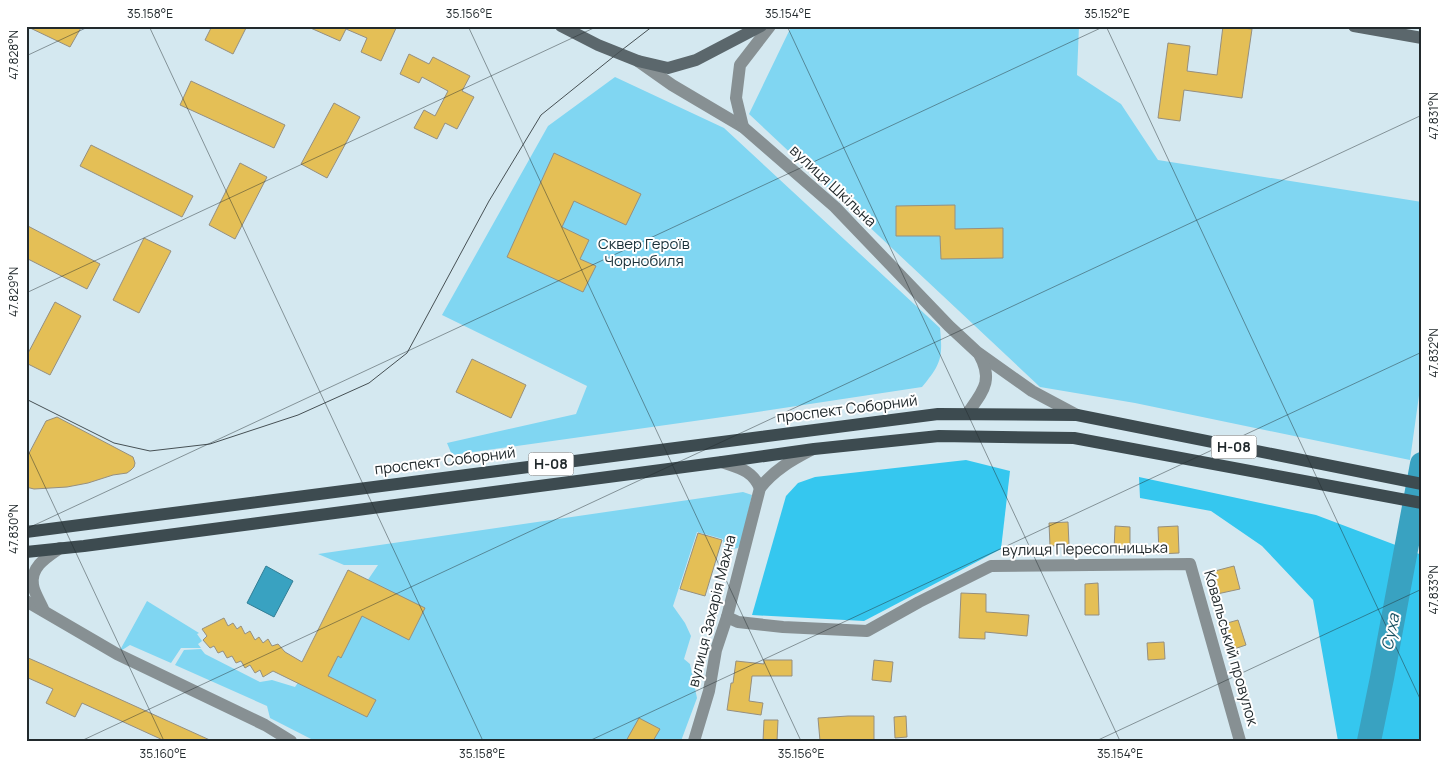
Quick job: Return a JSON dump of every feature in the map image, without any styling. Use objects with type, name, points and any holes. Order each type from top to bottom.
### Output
[{"type":"main road","points":[[562,26],[598,45],[638,61],[668,68],[696,60],[761,26]]},
{"type":"main road","points":[[1354,26],[1422,38]]},
{"type":"main road","name":"проспект Соборний","points":[[26,532],[938,414],[1078,416]]},
{"type":"main road","name":"Н-08","points":[[1078,416],[1422,484]]},
{"type":"main road","name":"Н-08","points":[[26,552],[814,449],[939,436],[1074,438],[1422,503]]},
{"type":"street","points":[[743,127],[736,98],[740,65],[770,26]]},
{"type":"street","name":"вулиця Шкільна","points":[[638,61],[672,85],[743,127],[835,207],[949,326],[978,352],[1032,391],[1078,416]]},
{"type":"street","name":"вулиця Шкільна","points":[[967,414],[980,396],[986,382],[986,367],[978,352]]},
{"type":"street","points":[[722,462],[744,470],[753,476],[760,488],[778,469],[814,449]]},
{"type":"street","name":"вулиця Захарія Махна","points":[[694,741],[709,691],[716,650],[727,617],[760,488]]},
{"type":"street","points":[[44,611],[33,586],[33,574],[43,559],[60,548]]},
{"type":"street","name":"вулиця Пересопницька","points":[[727,617],[738,622],[783,628],[867,631],[919,602],[991,566],[1190,564]]},
{"type":"street","name":"Ковальський провулок","points":[[1190,564],[1240,741]]},
{"type":"street","points":[[26,601],[117,654],[265,725],[292,741]]},
{"type":"green space","points":[[1079,26],[1077,75],[1121,104],[1158,160],[1422,202],[1422,374],[1410,460],[1135,403],[1040,387],[749,114],[791,27]]},
{"type":"green space","name":"Сквер Героїв Чорнобиля","points":[[615,77],[724,128],[940,328],[941,354],[937,366],[922,387],[452,455],[447,443],[576,414],[587,386],[442,315],[548,126]]},
{"type":"green space","points":[[743,492],[752,495],[742,540],[738,548],[724,547],[723,539],[697,532],[673,606],[685,623],[691,636],[684,659],[690,664],[697,698],[681,741],[315,741],[270,718],[267,706],[175,665],[184,650],[201,649],[205,654],[260,682],[272,680],[295,687],[378,565],[344,565],[318,554]]},
{"type":"green space","points":[[147,601],[199,633],[197,634],[202,641],[198,644],[201,648],[181,648],[171,663],[130,645],[119,652]]},
{"type":"shaded area","points":[[966,460],[1010,471],[1001,549],[864,621],[752,615],[786,496],[798,483],[815,477]]},
{"type":"shaded area","points":[[1139,477],[1316,515],[1422,555],[1422,741],[1338,741],[1313,600],[1262,546],[1211,511],[1140,498]]},
{"type":"shaded area","points":[[266,566],[293,581],[274,617],[247,603]]},
{"type":"building","points":[[26,26],[82,26],[70,47]]},
{"type":"building","points":[[212,26],[247,26],[233,54],[205,40]]},
{"type":"building","points":[[306,26],[397,26],[381,61],[361,52],[367,38],[346,29],[340,41]]},
{"type":"building","points":[[1223,26],[1252,29],[1242,98],[1184,90],[1180,121],[1158,118],[1168,43],[1190,46],[1187,71],[1217,75]]},
{"type":"building","points":[[409,54],[429,64],[433,57],[470,76],[462,91],[474,97],[457,129],[445,123],[437,139],[414,128],[424,110],[435,116],[448,91],[422,77],[419,83],[400,74]]},
{"type":"building","points":[[191,81],[285,125],[274,148],[180,105]]},
{"type":"building","points":[[334,103],[360,117],[327,178],[301,164]]},
{"type":"building","points":[[91,145],[193,196],[182,217],[80,166]]},
{"type":"building","points":[[554,153],[641,194],[626,225],[574,201],[562,227],[589,240],[580,259],[596,266],[583,292],[507,257]]},
{"type":"building","points":[[240,163],[267,177],[235,239],[209,225]]},
{"type":"building","points":[[955,205],[955,229],[1003,228],[1003,258],[941,259],[940,236],[896,236],[896,206]]},
{"type":"building","points":[[26,225],[100,264],[87,289],[26,258]]},
{"type":"building","points":[[144,238],[171,251],[139,313],[113,300]]},
{"type":"building","points":[[55,302],[81,316],[50,375],[26,363],[26,357]]},
{"type":"building","points":[[472,359],[526,385],[511,418],[456,392]]},
{"type":"building","points":[[57,417],[133,457],[134,467],[127,473],[67,487],[34,489],[26,487],[26,467],[28,464],[26,459],[46,421]]},
{"type":"building","points":[[1068,522],[1069,545],[1050,546],[1049,523]]},
{"type":"building","points":[[1115,526],[1130,527],[1130,551],[1114,551]]},
{"type":"building","points":[[1178,526],[1179,553],[1159,554],[1158,527]]},
{"type":"building","points":[[698,533],[722,540],[705,596],[680,589]]},
{"type":"building","points":[[1234,566],[1240,589],[1217,594],[1211,572]]},
{"type":"building","points":[[348,570],[425,608],[409,640],[362,616],[341,658],[338,656],[328,676],[376,700],[367,717],[273,671],[263,677],[260,670],[255,673],[250,665],[245,668],[241,661],[236,663],[232,656],[227,658],[223,651],[218,653],[214,646],[210,648],[203,640],[207,636],[202,629],[224,618],[228,626],[233,623],[237,629],[241,626],[245,634],[250,631],[255,640],[259,637],[263,643],[268,639],[272,646],[278,644],[285,652],[302,662]]},
{"type":"building","points":[[1098,583],[1099,615],[1085,615],[1085,584]]},
{"type":"building","points":[[961,593],[986,594],[986,612],[1029,615],[1027,636],[985,632],[985,639],[959,638]]},
{"type":"building","points":[[1238,620],[1246,645],[1228,651],[1220,625]]},
{"type":"building","points":[[1164,642],[1165,659],[1148,660],[1147,643]]},
{"type":"building","points":[[26,657],[212,741],[165,741],[82,703],[75,717],[46,703],[53,689],[26,677]]},
{"type":"building","points":[[764,660],[792,660],[792,676],[752,676],[749,701],[763,703],[761,715],[727,710],[736,661],[764,664]]},
{"type":"building","points":[[874,660],[893,662],[891,682],[872,680]]},
{"type":"building","points":[[874,716],[874,741],[820,741],[818,718]]},
{"type":"building","points":[[906,716],[907,737],[895,738],[894,717]]},
{"type":"building","points":[[639,718],[660,729],[653,741],[626,741]]},
{"type":"building","points":[[764,720],[778,720],[777,741],[763,741]]},
{"type":"waterway","name":"Суха","points":[[1369,741],[1422,464]]},
{"type":"tram line","points":[[26,399],[114,443],[150,451],[210,444],[298,415],[369,383],[407,353],[489,201],[541,115],[653,26]]}]
